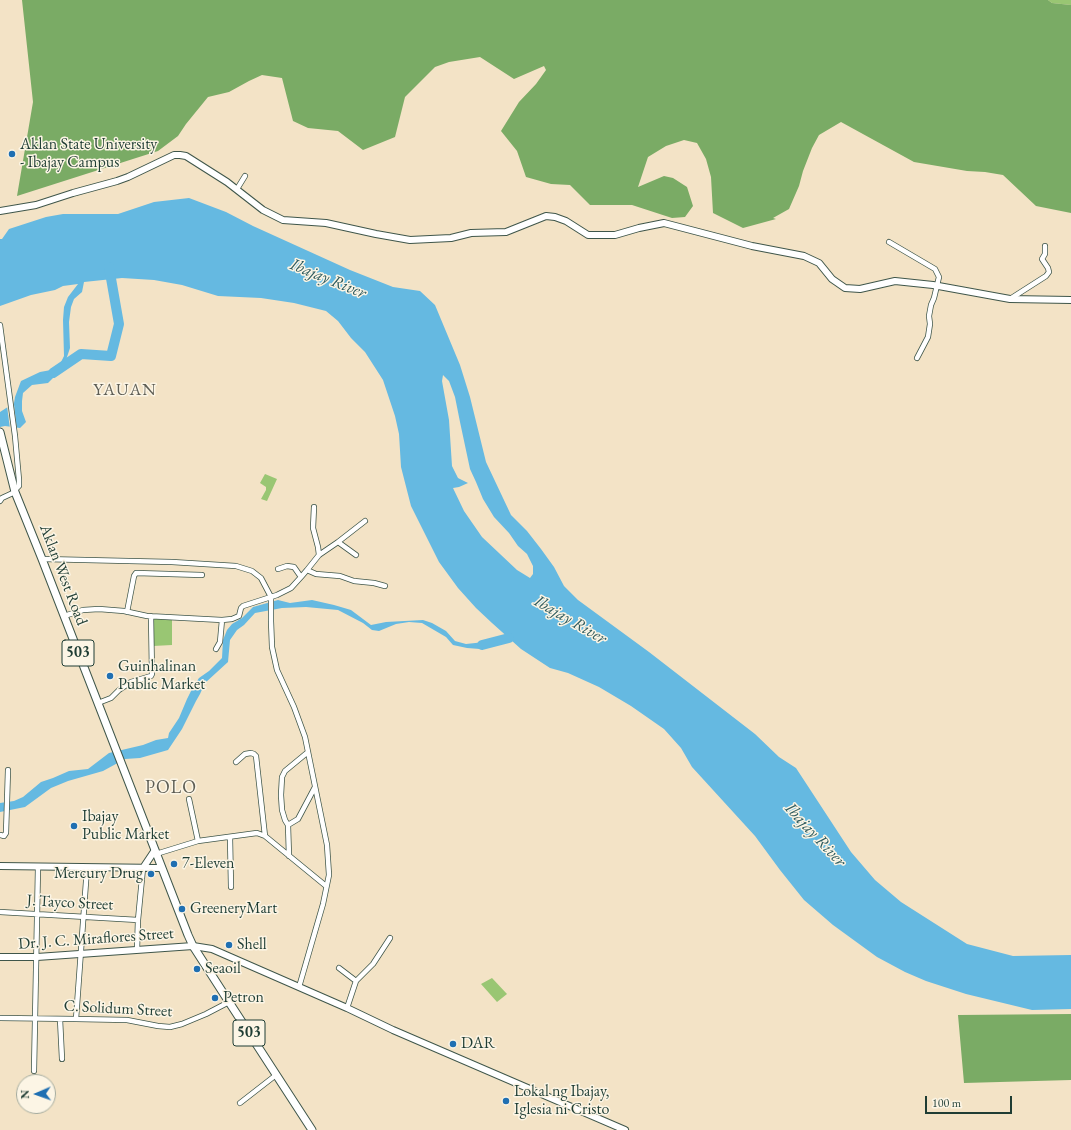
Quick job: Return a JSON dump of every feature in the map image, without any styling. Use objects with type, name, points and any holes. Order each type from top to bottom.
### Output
[{"type":"main road","name":"Aklan West Road","points":[[0,432],[15,491],[188,935],[193,946],[312,1130]]},
{"type":"street","points":[[0,211],[36,205],[117,181],[174,155],[180,155],[186,156],[227,182],[263,210],[283,220],[326,224],[410,240],[451,238],[471,233],[506,232],[546,216],[555,217],[566,221],[588,234],[615,235],[664,223],[752,246],[804,256],[819,263],[832,279],[845,288],[860,289],[895,281],[1010,298],[1071,300]]},
{"type":"street","points":[[237,190],[245,176]]},
{"type":"street","points":[[889,242],[935,269],[939,277],[931,305],[928,337],[917,358]]},
{"type":"street","points":[[1010,298],[1046,276],[1049,272],[1042,259],[1045,254],[1045,246]]},
{"type":"street","points":[[0,325],[15,436],[19,480],[19,486],[15,491],[2,498],[0,501]]},
{"type":"street","points":[[314,507],[313,528],[319,555]]},
{"type":"street","points":[[64,616],[83,610],[99,608],[151,616],[222,620],[237,618],[243,606],[271,597],[291,588],[319,555],[365,522]]},
{"type":"street","points":[[338,542],[356,555]]},
{"type":"street","points":[[42,559],[172,562],[236,566],[252,571],[261,578],[271,597],[272,648],[277,670],[294,707],[305,737],[327,845],[329,875],[323,904],[299,987]]},
{"type":"street","points":[[278,569],[287,566],[294,567],[301,577]]},
{"type":"street","points":[[307,570],[316,574],[340,576],[354,581],[374,583],[385,586]]},
{"type":"street","points":[[127,612],[134,576],[136,573],[202,575]]},
{"type":"street","points":[[98,703],[111,698],[130,682],[152,674],[151,616]]},
{"type":"street","points":[[216,649],[220,642],[222,620]]},
{"type":"street","points":[[289,856],[288,825],[282,810],[282,777],[285,770],[308,752]]},
{"type":"street","points":[[236,762],[245,754],[251,753],[256,756],[265,836]]},
{"type":"street","points":[[0,841],[1,835],[6,835],[8,770]]},
{"type":"street","points":[[288,825],[298,819],[315,787]]},
{"type":"street","points":[[189,799],[198,841]]},
{"type":"street","points":[[137,950],[143,868],[156,852],[198,841],[257,833],[265,836],[326,886]]},
{"type":"street","points":[[230,837],[231,887]]},
{"type":"street","points":[[0,866],[162,868]]},
{"type":"street","points":[[34,1071],[38,867]]},
{"type":"street","points":[[76,1019],[87,868]]},
{"type":"street","name":"J. Tayco Street","points":[[0,912],[138,920]]},
{"type":"street","points":[[347,1008],[356,981],[373,964],[390,938]]},
{"type":"street","name":"Dr. J. C. Miraflores Street","points":[[0,957],[37,957],[193,946],[212,949],[347,1008],[393,1030],[624,1130]]},
{"type":"street","points":[[339,968],[356,981]]},
{"type":"street","name":"C. Solidum Street","points":[[0,1018],[126,1020],[158,1026],[170,1026],[182,1024],[229,1002]]},
{"type":"street","points":[[60,1019],[62,1059]]},
{"type":"street","points":[[240,1103],[276,1075]]},
{"type":"green space","points":[[22,0],[1048,0],[1052,3],[1071,5],[1071,213],[1036,206],[1003,175],[967,171],[914,162],[841,122],[819,135],[812,148],[799,186],[789,209],[773,218],[776,219],[743,228],[713,213],[711,177],[706,159],[697,143],[684,140],[666,146],[648,157],[638,187],[664,176],[673,178],[687,187],[693,206],[685,217],[672,218],[632,205],[590,205],[570,185],[551,184],[526,177],[517,151],[501,131],[519,102],[536,84],[546,70],[544,66],[514,79],[480,57],[449,62],[435,67],[405,97],[395,137],[363,150],[338,131],[308,128],[293,121],[282,78],[262,75],[229,92],[208,97],[178,136],[158,151],[17,196],[33,102]]},
{"type":"green space","points":[[1048,0],[1071,0],[1071,5],[1052,3]]},
{"type":"green space","points":[[265,474],[277,479],[267,501],[261,499],[266,487],[260,483]]},
{"type":"green space","points":[[153,618],[172,619],[172,645],[153,646]]},
{"type":"green space","points":[[492,978],[507,994],[497,1002],[481,984]]},
{"type":"green space","points":[[1071,1014],[1071,1080],[964,1083],[958,1015]]},
{"type":"water","name":"Ibajay River","points":[[189,198],[226,212],[253,226],[350,270],[393,287],[420,291],[435,305],[460,365],[470,397],[486,462],[511,515],[527,531],[541,549],[554,567],[564,586],[578,600],[649,652],[755,734],[779,757],[796,768],[851,852],[875,880],[901,902],[967,944],[1013,956],[1071,955],[1071,1009],[1032,1010],[966,994],[926,981],[877,957],[833,925],[804,900],[755,836],[692,767],[681,748],[664,729],[631,706],[599,687],[568,673],[550,668],[521,649],[492,623],[458,588],[439,562],[411,506],[401,467],[399,434],[395,416],[383,380],[365,352],[351,338],[338,321],[326,311],[294,303],[261,298],[218,296],[182,285],[154,280],[122,278],[84,282],[82,292],[74,299],[71,307],[69,322],[70,348],[63,369],[48,383],[32,385],[23,393],[22,411],[26,422],[20,428],[5,426],[0,427],[0,412],[14,403],[21,381],[40,372],[51,370],[59,366],[64,356],[64,307],[68,297],[78,284],[63,286],[55,290],[31,295],[0,306],[0,239],[2,239],[9,229],[46,217],[63,214],[118,214],[154,202]],"holes":[[[443,375],[449,381],[455,397],[470,469],[483,499],[494,517],[509,533],[518,546],[527,554],[533,566],[533,574],[530,578],[517,570],[482,537],[464,511],[453,488],[468,483],[458,478],[452,466],[449,420],[442,381]]]},
{"type":"water","points":[[278,600],[290,603],[312,600],[334,605],[351,610],[371,625],[386,622],[423,620],[446,631],[455,641],[466,644],[494,641],[496,643],[480,649],[453,645],[446,637],[422,623],[409,622],[396,624],[379,631],[372,630],[363,623],[338,610],[306,607],[282,608],[255,613],[237,630],[230,640],[228,662],[205,683],[182,729],[168,750],[140,758],[125,759],[103,771],[68,781],[51,788],[25,807],[0,812],[0,803],[14,801],[23,797],[41,782],[69,771],[88,769],[109,753],[168,738],[169,733],[179,718],[193,687],[199,678],[209,671],[222,658],[223,640],[227,630],[253,607]]},
{"type":"pier","points":[[13,396],[17,430],[10,429],[7,406],[12,402]]},
{"type":"waterway","points":[[53,373],[81,354],[111,356],[119,324],[109,267]]},
{"type":"waterway","points":[[482,645],[509,638]]},
{"type":"place","name":"Aklan State University - Ibajay Campus","points":[[12,154]]},
{"type":"place","name":"Guinhalinan Public Market","points":[[110,676]]},
{"type":"place","name":"Ibajay Public Market","points":[[74,826]]},
{"type":"place","name":"7-Eleven","points":[[174,864]]},
{"type":"place","name":"Mercury Drug","points":[[151,874]]},
{"type":"place","name":"GreeneryMart","points":[[182,909]]},
{"type":"place","name":"Shell","points":[[229,945]]},
{"type":"place","name":"Seaoil","points":[[197,969]]},
{"type":"place","name":"Petron","points":[[215,998]]},
{"type":"place","name":"DAR","points":[[453,1044]]},
{"type":"place","name":"Lokal ng Ibajay, Iglesia ni Cristo","points":[[506,1101]]},
{"type":"district","name":"YAUAN","points":[[125,390]]},
{"type":"district","name":"POLO","points":[[171,788]]}]
